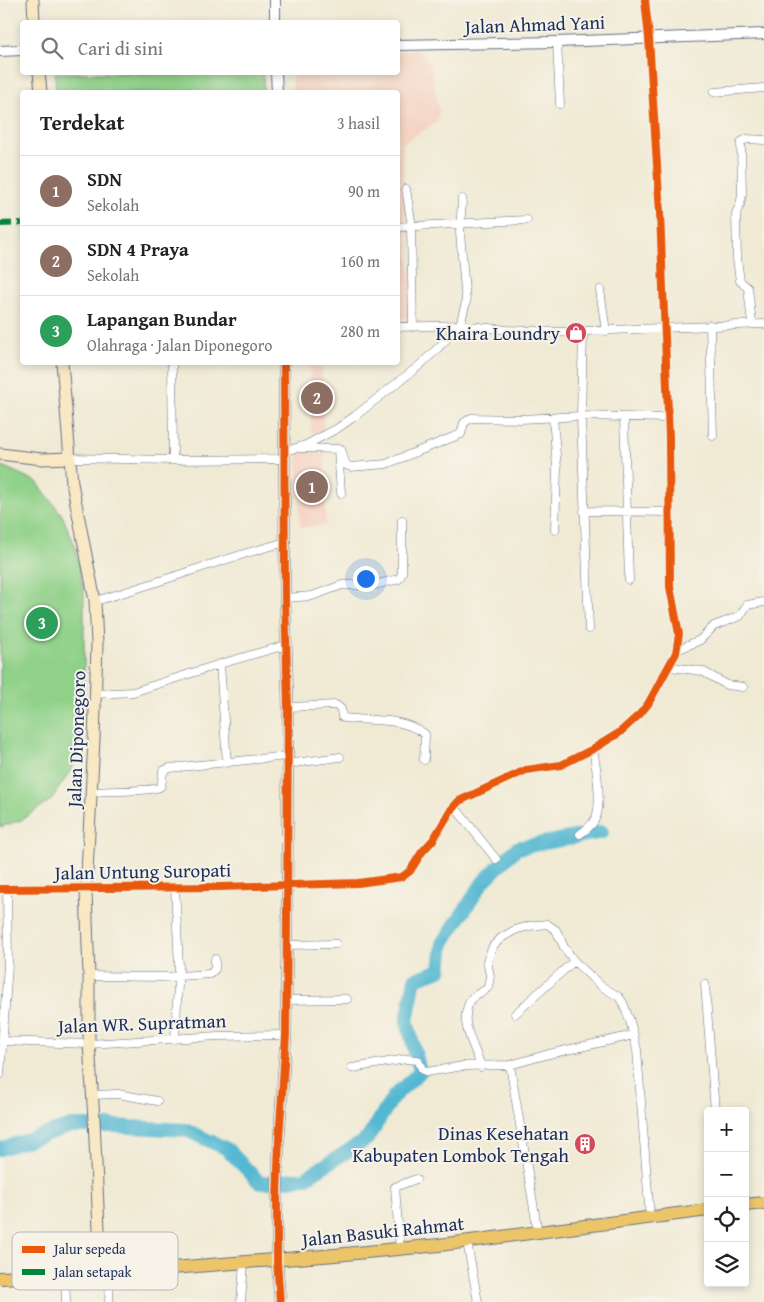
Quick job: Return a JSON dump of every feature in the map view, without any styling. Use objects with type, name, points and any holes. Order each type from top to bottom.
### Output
[{"type":"main road","points":[[33,0],[34,20]]},
{"type":"main road","points":[[39,75],[41,90]]},
{"type":"main road","name":"Jalan Diponegoro","points":[[62,365],[69,458],[95,601],[97,644],[96,694],[86,890],[89,1044],[103,1232]]},
{"type":"main road","points":[[0,454],[42,459],[69,458]]},
{"type":"main road","points":[[749,1205],[764,1203]]},
{"type":"main road","name":"Jalan Basuki Rahmat","points":[[178,1268],[277,1261],[467,1242],[704,1211]]},
{"type":"street","points":[[275,0],[275,20]]},
{"type":"street","points":[[496,859],[454,806],[462,799],[526,770],[561,765],[594,749],[619,733],[640,714],[670,666],[677,650],[679,634],[670,587],[668,418],[660,213],[650,38],[645,0]]},
{"type":"street","name":"Jalan Ahmad Yani","points":[[400,45],[557,42],[764,34]]},
{"type":"street","points":[[557,42],[560,104]]},
{"type":"street","points":[[0,51],[20,50]]},
{"type":"street","points":[[276,75],[277,90]]},
{"type":"street","points":[[714,92],[764,88]]},
{"type":"street","points":[[752,324],[748,288],[740,281],[738,270],[736,213],[742,195],[741,142],[747,139],[764,140]]},
{"type":"street","points":[[406,189],[412,227],[413,327]]},
{"type":"street","points":[[69,458],[173,460],[285,455],[338,428],[420,365],[460,325],[466,302],[460,223],[462,199]]},
{"type":"street","points":[[400,227],[527,220]]},
{"type":"street","points":[[600,290],[606,331]]},
{"type":"street","points":[[400,328],[460,325],[507,330],[606,331],[764,324]]},
{"type":"street","points":[[710,326],[713,436]]},
{"type":"street","points":[[583,331],[582,416],[589,630]]},
{"type":"street","points":[[172,365],[173,460]]},
{"type":"street","points":[[280,1302],[277,1261],[277,1200],[286,1035],[287,945],[288,707],[285,598],[284,365]]},
{"type":"street","points":[[299,448],[343,450],[347,467],[376,465],[399,460],[461,434],[464,423],[469,418],[521,419],[582,416],[668,418]]},
{"type":"street","points":[[553,417],[557,468],[555,530]]},
{"type":"street","points":[[624,417],[628,580]]},
{"type":"street","points":[[338,449],[341,493]]},
{"type":"street","points":[[584,511],[670,512]]},
{"type":"street","points":[[285,598],[312,596],[342,585],[374,585],[400,579],[402,574],[402,520]]},
{"type":"street","points":[[95,601],[132,591],[254,550],[286,542]]},
{"type":"street","points":[[677,650],[700,640],[714,626],[740,616],[746,606],[764,602]]},
{"type":"street","points":[[96,694],[130,693],[286,645]]},
{"type":"street","points":[[220,664],[226,762]]},
{"type":"street","points":[[670,666],[702,672],[727,686],[742,687]]},
{"type":"street","points":[[288,707],[336,705],[340,708],[344,718],[381,719],[413,727],[426,734],[424,760]]},
{"type":"street","points":[[580,834],[588,828],[597,816],[598,798],[594,749]]},
{"type":"street","points":[[91,792],[157,788],[162,786],[162,774],[165,770],[226,762],[340,757]]},
{"type":"street","name":"Jalan Untung Suropati","points":[[4,889],[86,890],[287,885],[358,882],[402,877],[410,871],[422,852],[433,840],[454,806]]},
{"type":"street","points":[[175,887],[179,977],[175,1039]]},
{"type":"street","points":[[0,1075],[8,965],[4,889]]},
{"type":"street","points":[[481,1067],[469,1039],[466,1020],[472,998],[488,987],[490,976],[487,961],[492,946],[515,930],[547,924],[556,930],[564,947],[574,961],[601,986],[621,1000],[630,1020],[638,1063],[650,1219]]},
{"type":"street","points":[[287,945],[336,944]]},
{"type":"street","points":[[89,976],[179,977],[212,973],[215,969],[215,959]]},
{"type":"street","points":[[515,1014],[574,961]]},
{"type":"street","points":[[704,984],[715,1107]]},
{"type":"street","points":[[286,1000],[347,999]]},
{"type":"street","name":"Jalan WR. Supratman","points":[[1,1041],[89,1044],[218,1036],[286,1035]]},
{"type":"street","points":[[352,1068],[406,1059],[418,1060],[422,1070],[426,1072],[463,1066],[510,1065],[549,1054],[634,1035]]},
{"type":"street","points":[[510,1065],[538,1233]]},
{"type":"street","points":[[92,1095],[118,1094],[157,1101]]},
{"type":"street","points":[[400,1249],[395,1187],[416,1179]]},
{"type":"street","points":[[467,1242],[478,1302]]},
{"type":"street","points":[[241,1302],[244,1263]]},
{"type":"shaded area","points":[[419,50],[431,66],[439,111],[437,122],[402,144],[405,221],[400,221],[400,90],[292,90],[292,75],[400,75],[400,51]]},
{"type":"shaded area","points":[[400,226],[405,226],[415,318],[400,319]]},
{"type":"shaded area","points":[[310,365],[322,365],[324,433],[311,433]]},
{"type":"shaded area","points":[[324,446],[326,526],[300,527],[297,447]]},
{"type":"green space","points":[[55,75],[263,75],[264,90],[56,90]]},
{"type":"green space","points":[[0,465],[37,482],[62,515],[75,546],[84,593],[84,717],[73,767],[51,800],[21,820],[0,827]]},
{"type":"waterway","points":[[0,1149],[71,1126],[186,1130],[227,1149],[260,1183],[305,1178],[367,1139],[394,1096],[420,1072],[407,1021],[415,979],[440,970],[443,943],[483,882],[517,848],[602,832]]},
{"type":"marked path","points":[[0,224],[20,223]]},
{"type":"cycle path","points":[[0,889],[220,887],[358,883],[402,877],[410,871],[459,801],[526,770],[561,765],[593,749],[619,733],[648,704],[676,653],[679,634],[670,587],[669,437],[660,213],[645,0]]},
{"type":"cycle path","points":[[280,1302],[277,1261],[277,1200],[286,1035],[288,707],[285,598],[284,365]]},
{"type":"place","name":"Khaira Loundry","points":[[576,333]]},
{"type":"place","name":"SDN 4 Praya","points":[[317,398]]},
{"type":"place","name":"SDN","points":[[312,487]]},
{"type":"place","name":"Lapangan Bundar","points":[[42,623]]},
{"type":"place","name":"Dinas Kesehatan Kabupaten Lombok Tengah","points":[[585,1144]]}]
